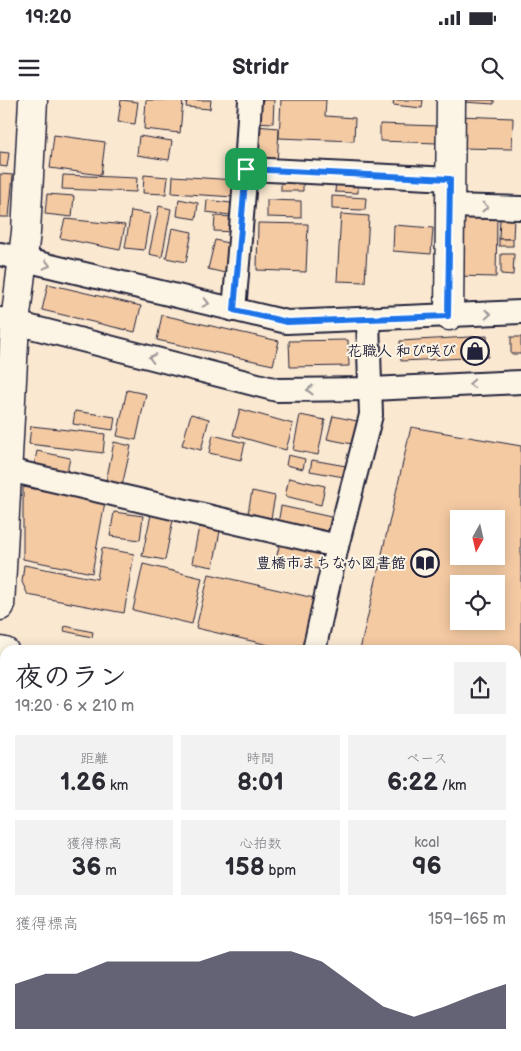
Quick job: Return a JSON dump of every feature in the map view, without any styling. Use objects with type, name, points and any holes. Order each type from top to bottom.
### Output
[{"type":"street","points":[[0,606],[11,257],[26,232],[34,100]]},
{"type":"street","points":[[234,310],[250,100]]},
{"type":"street","points":[[448,316],[451,100]]},
{"type":"street","points":[[246,169],[450,179]]},
{"type":"street","points":[[449,206],[521,208]]},
{"type":"street","points":[[11,257],[287,322],[521,312]]},
{"type":"street","points":[[315,645],[337,546],[371,416],[368,320]]},
{"type":"street","points":[[8,321],[277,390],[371,389],[521,382]]},
{"type":"street","points":[[4,469],[337,546]]},
{"type":"building","points":[[121,100],[138,102],[135,124],[118,122]]},
{"type":"building","points":[[146,100],[183,100],[180,133],[144,129]]},
{"type":"building","points":[[187,100],[211,100],[210,109],[186,107]]},
{"type":"building","points":[[257,100],[274,100],[273,123],[256,122]]},
{"type":"building","points":[[281,100],[326,100],[325,116],[355,118],[354,141],[279,138]]},
{"type":"building","points":[[394,100],[423,100],[422,108],[393,105]]},
{"type":"building","points":[[463,100],[494,100],[494,104],[463,102]]},
{"type":"building","points":[[458,116],[513,118],[512,149],[458,148]]},
{"type":"building","points":[[380,124],[438,126],[437,143],[380,141]]},
{"type":"building","points":[[255,126],[279,128],[277,165],[258,162]]},
{"type":"building","points":[[54,135],[105,142],[101,175],[50,168]]},
{"type":"building","points":[[139,136],[172,141],[169,160],[137,155]]},
{"type":"building","points":[[0,152],[9,153],[7,167],[0,166]]},
{"type":"building","points":[[0,174],[13,175],[9,217],[0,217]]},
{"type":"building","points":[[63,175],[137,178],[136,192],[62,189]]},
{"type":"building","points":[[144,175],[168,177],[166,194],[143,193]]},
{"type":"building","points":[[173,176],[235,180],[234,197],[172,193]]},
{"type":"building","points":[[281,178],[303,179],[303,191],[281,191]]},
{"type":"building","points":[[336,181],[358,181],[358,193],[335,192]]},
{"type":"building","points":[[47,194],[74,196],[72,217],[45,214]]},
{"type":"building","points":[[332,196],[366,198],[365,210],[332,209]]},
{"type":"building","points":[[179,199],[198,203],[196,219],[177,216]]},
{"type":"building","points":[[207,200],[231,203],[230,215],[206,212]]},
{"type":"building","points":[[267,200],[301,201],[301,218],[267,217]]},
{"type":"building","points":[[159,206],[171,209],[162,257],[149,254]]},
{"type":"building","points":[[131,211],[150,214],[144,250],[125,248]]},
{"type":"building","points":[[341,214],[369,216],[365,282],[337,281]]},
{"type":"building","points":[[215,216],[234,217],[234,232],[214,231]]},
{"type":"building","points":[[457,218],[497,218],[496,277],[456,276]]},
{"type":"building","points":[[500,218],[514,218],[513,239],[499,239]]},
{"type":"building","points":[[65,219],[125,225],[120,250],[60,238]]},
{"type":"building","points":[[258,223],[308,224],[306,272],[257,270]]},
{"type":"building","points":[[394,225],[433,228],[431,254],[393,251]]},
{"type":"building","points":[[172,228],[192,232],[186,262],[166,258]]},
{"type":"building","points":[[499,239],[513,239],[513,246],[499,246]]},
{"type":"building","points":[[215,240],[236,245],[229,274],[208,269]]},
{"type":"building","points":[[501,254],[514,254],[513,275],[501,274]]},
{"type":"building","points":[[48,284],[141,306],[135,332],[42,310]]},
{"type":"building","points":[[162,315],[279,341],[273,365],[157,340]]},
{"type":"building","points":[[487,336],[488,357],[401,361],[400,341]]},
{"type":"building","points":[[511,337],[521,337],[521,354],[511,354]]},
{"type":"building","points":[[348,340],[349,366],[290,367],[289,341]]},
{"type":"building","points":[[127,390],[146,394],[136,440],[117,436]]},
{"type":"building","points":[[240,409],[293,424],[286,450],[233,435]]},
{"type":"building","points":[[75,411],[115,417],[113,430],[73,424]]},
{"type":"building","points":[[191,414],[209,419],[201,450],[182,445]]},
{"type":"building","points":[[300,415],[325,420],[318,455],[293,450]]},
{"type":"building","points":[[333,416],[357,421],[352,444],[327,439]]},
{"type":"building","points":[[31,426],[105,434],[103,453],[29,444]]},
{"type":"building","points":[[411,427],[521,446],[521,645],[361,645]]},
{"type":"building","points":[[213,435],[245,443],[241,460],[209,453]]},
{"type":"building","points":[[114,442],[131,446],[122,486],[106,482]]},
{"type":"building","points":[[37,451],[70,458],[66,477],[33,470]]},
{"type":"building","points":[[288,455],[305,459],[303,469],[286,465]]},
{"type":"building","points":[[312,460],[346,466],[344,477],[310,471]]},
{"type":"building","points":[[289,478],[325,486],[321,505],[285,496]]},
{"type":"building","points":[[23,487],[105,502],[92,573],[23,559]]},
{"type":"building","points":[[252,491],[275,496],[271,518],[248,513]]},
{"type":"building","points":[[281,506],[331,517],[327,535],[278,524]]},
{"type":"building","points":[[152,510],[174,515],[165,560],[142,556]]},
{"type":"building","points":[[114,512],[143,516],[140,540],[110,536]]},
{"type":"building","points":[[199,527],[220,531],[213,567],[192,563]]},
{"type":"building","points":[[280,543],[322,552],[318,569],[276,559]]},
{"type":"building","points":[[102,548],[134,554],[124,613],[28,595],[22,582],[24,565],[97,579]]},
{"type":"building","points":[[143,564],[202,578],[192,624],[133,610]]},
{"type":"building","points":[[209,574],[314,598],[303,645],[269,645],[196,628]]},
{"type":"building","points":[[65,626],[93,632],[92,637],[64,631]]},
{"type":"place","name":"花職人 和び咲び","points":[[475,351]]},
{"type":"place","name":"豊橋市まちなか図書館","points":[[425,563]]},
{"type":"route","points":[[246,169],[450,179],[448,316],[287,322],[234,310],[246,169]]}]
